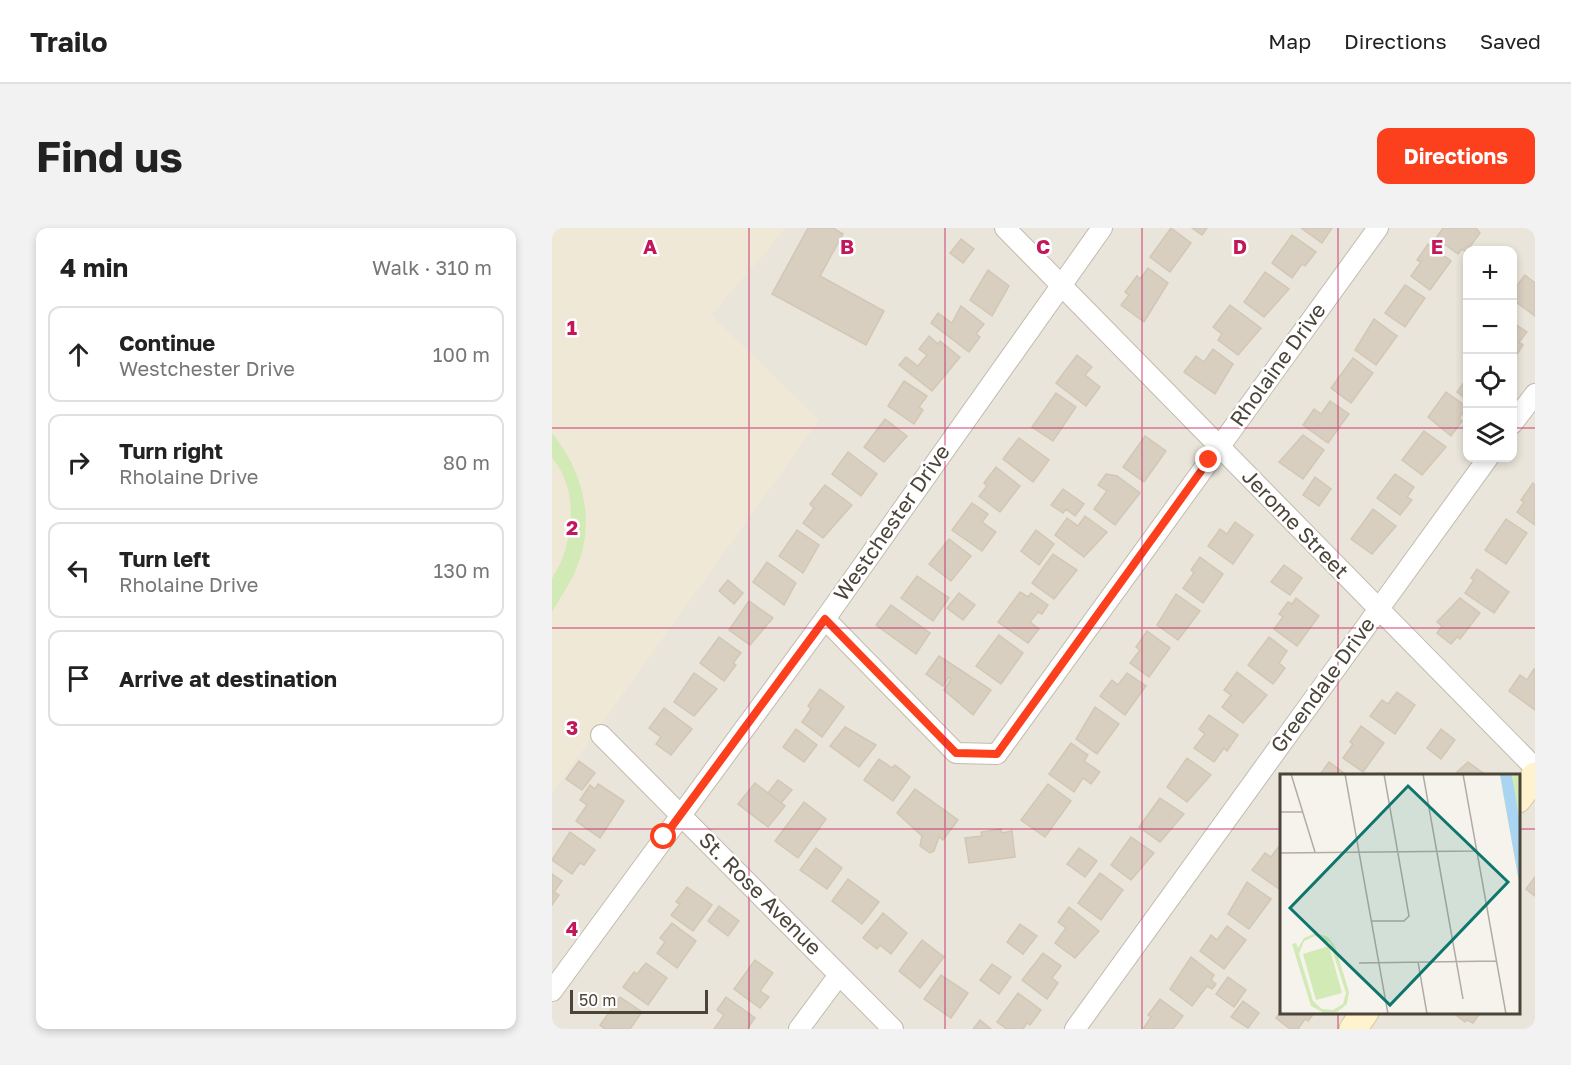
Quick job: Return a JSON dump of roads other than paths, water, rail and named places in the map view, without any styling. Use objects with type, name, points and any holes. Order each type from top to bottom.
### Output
[{"type":"street","name":"Jerome Street","points":[[1005,228],[1535,768]]},
{"type":"street","name":"Westchester Drive","points":[[552,991],[825,619],[1102,228]]},
{"type":"street","name":"Rholaine Drive","points":[[825,619],[956,753],[997,754],[1378,228]]},
{"type":"street","points":[[1517,417],[1535,393]]},
{"type":"street","name":"Greendale Drive","points":[[1075,1029],[1485,462]]},
{"type":"street","name":"St. Rose Avenue","points":[[601,735],[893,1029]]},
{"type":"street","points":[[1520,796],[1535,776]]},
{"type":"street","points":[[799,1029],[839,975]]},
{"type":"street","points":[[1353,1029],[1364,1014]]}]
